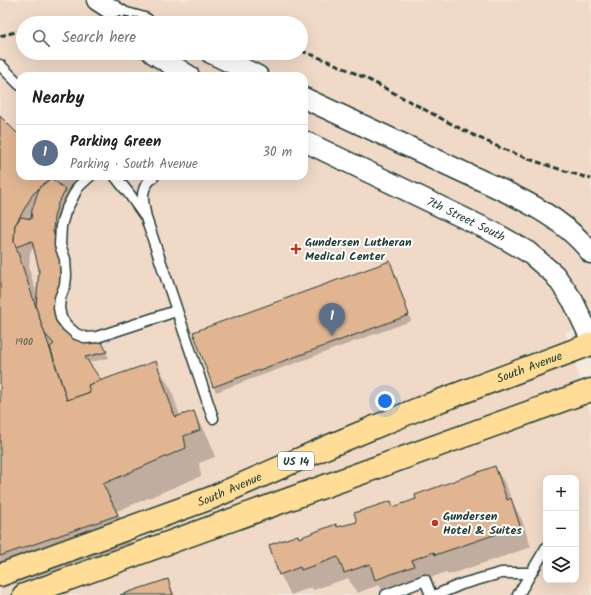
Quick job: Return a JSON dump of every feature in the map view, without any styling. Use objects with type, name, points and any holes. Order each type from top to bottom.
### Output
[{"type":"highway","name":"South Avenue","points":[[0,575],[211,498],[418,409],[591,344]]},
{"type":"highway","points":[[24,595],[591,390]]},
{"type":"street","points":[[97,0],[119,16]]},
{"type":"street","points":[[164,60],[183,72]]},
{"type":"street","points":[[225,60],[250,72]]},
{"type":"street","points":[[308,100],[511,195],[552,217],[585,245],[591,253]]},
{"type":"street","name":"7th Street South","points":[[308,143],[494,233],[528,252],[555,275],[573,300],[591,339]]},
{"type":"lane","points":[[0,65],[16,82]]},
{"type":"lane","points":[[86,180],[78,187],[65,212],[61,226],[60,245],[65,259],[66,276],[65,285],[60,298],[59,308],[61,318],[76,334],[86,338],[96,337],[176,311]]},
{"type":"lane","points":[[118,180],[146,218]]},
{"type":"lane","points":[[149,180],[142,194],[146,218],[213,418]]},
{"type":"lane","points":[[518,595],[543,553]]},
{"type":"lane","points":[[436,595],[462,584],[501,573],[531,573]]},
{"type":"lane","points":[[386,595],[425,580],[431,595]]},
{"type":"shaded area","name":"Gundersen Lutheran Medical Center","points":[[0,0],[591,0],[591,322],[565,333],[591,415],[591,595],[0,595]]},
{"type":"building","points":[[0,116],[16,132],[16,180],[49,180],[33,194],[15,225],[14,241],[67,400],[90,392],[88,385],[156,361],[175,417],[194,411],[200,430],[184,436],[186,448],[103,484],[118,515],[0,556]]},
{"type":"building","points":[[49,180],[54,180],[66,190],[58,203],[54,217],[53,231],[60,257],[62,325],[91,335],[97,333],[107,352],[85,357],[101,380],[88,385],[90,392],[67,400],[50,347],[54,344],[45,334],[36,307],[39,269],[32,241],[16,247],[14,241],[15,225],[21,217],[31,219],[32,210],[39,188]]},
{"type":"building","points":[[390,261],[409,315],[213,387],[193,332]]},
{"type":"building","name":"Gundersen Hotel & Suites","points":[[495,466],[507,500],[511,498],[520,526],[435,555],[434,552],[412,560],[414,566],[375,580],[370,564],[344,573],[338,557],[301,570],[300,567],[279,575],[269,545],[298,535],[299,538],[336,524],[337,527],[357,522],[354,513],[391,501],[393,507],[416,499],[415,495]]},
{"type":"building","points":[[168,579],[173,595],[120,595]]},
{"type":"railway","points":[[0,36],[16,32]]},
{"type":"railway","points":[[308,54],[349,70],[500,148],[591,179]]},
{"type":"place","name":"Gundersen Lutheran Medical Center","points":[[296,249]]},
{"type":"place","name":"Parking Green","points":[[332,336]]},
{"type":"place","name":"Gundersen Hotel & Suites","points":[[435,523]]}]
